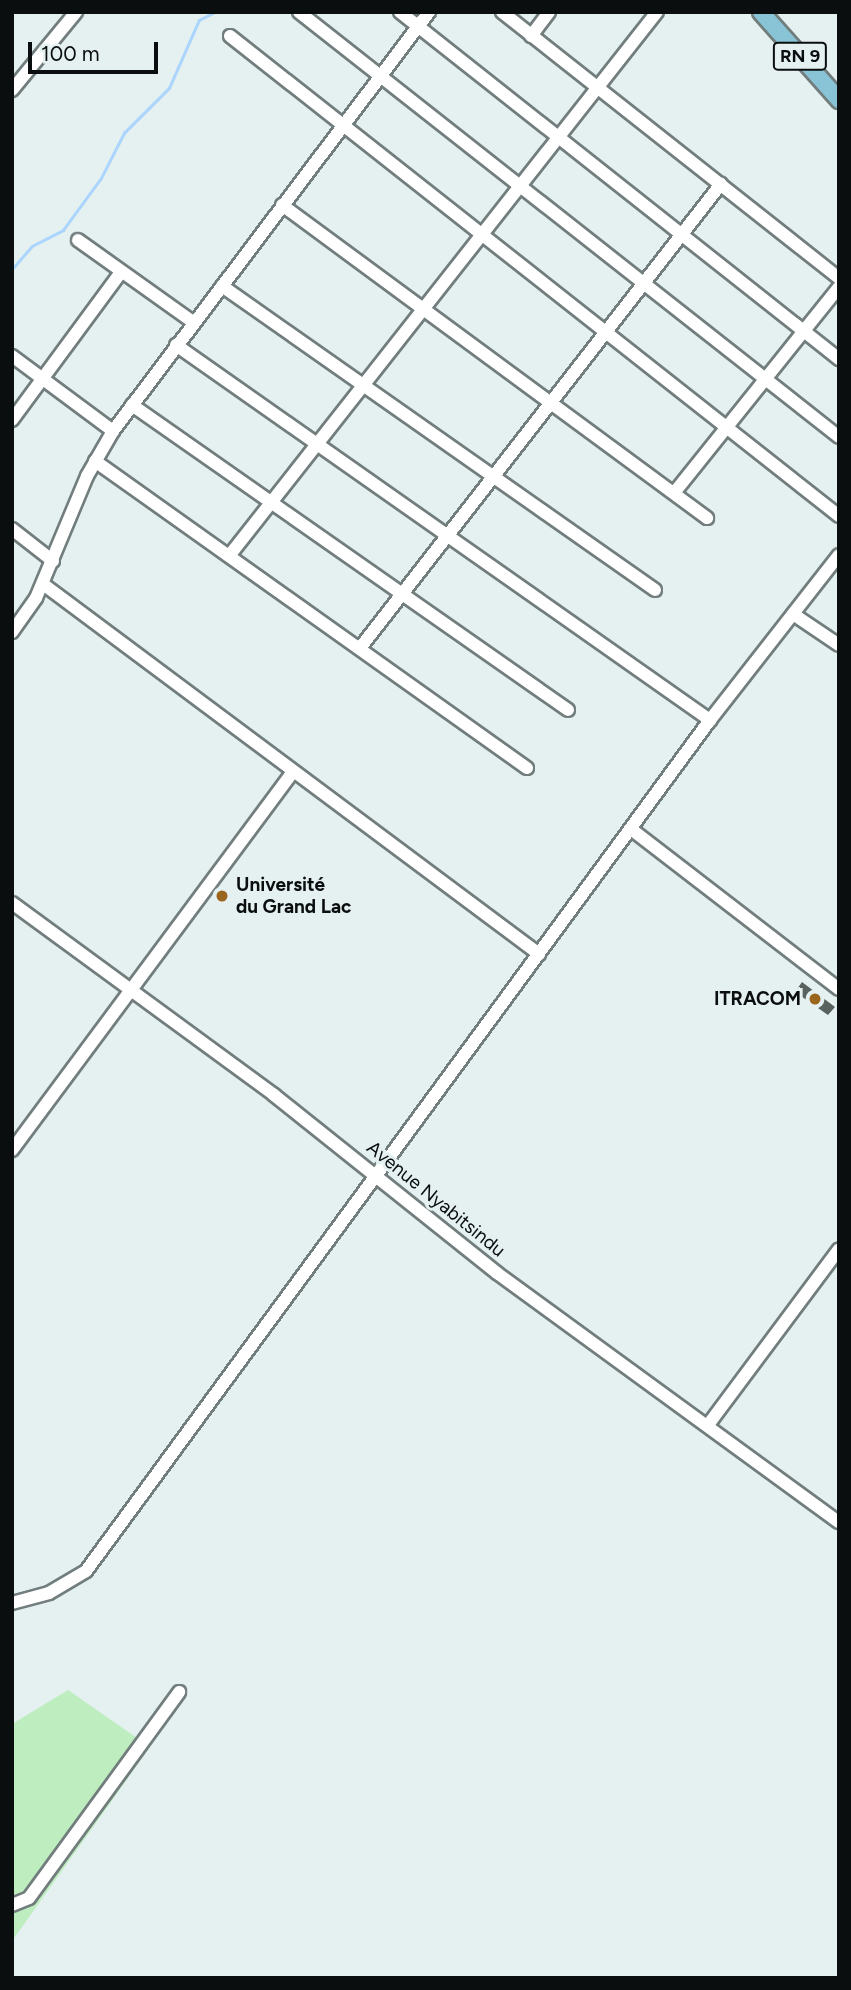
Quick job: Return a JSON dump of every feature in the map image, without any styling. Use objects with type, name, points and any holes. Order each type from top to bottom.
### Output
[{"type":"main road","name":"RN 9","points":[[761,12],[839,100]]},
{"type":"street","points":[[12,89],[76,12]]},
{"type":"street","points":[[299,12],[839,437]]},
{"type":"street","points":[[400,12],[839,359]]},
{"type":"street","points":[[12,632],[43,584],[94,461],[113,431],[429,12]]},
{"type":"street","points":[[502,12],[839,278]]},
{"type":"street","points":[[531,36],[550,12]]},
{"type":"street","points":[[229,556],[315,443],[426,310],[657,12]]},
{"type":"street","points":[[230,36],[839,516]]},
{"type":"street","points":[[360,648],[721,184]]},
{"type":"street","points":[[282,205],[706,518]]},
{"type":"street","points":[[78,240],[193,322]]},
{"type":"street","points":[[12,421],[121,272]]},
{"type":"street","points":[[222,286],[655,590]]},
{"type":"street","points":[[674,493],[839,287]]},
{"type":"street","points":[[176,345],[710,720]]},
{"type":"street","points":[[12,356],[113,431]]},
{"type":"street","points":[[132,405],[403,592],[568,710]]},
{"type":"street","points":[[94,461],[527,768]]},
{"type":"street","points":[[12,529],[53,561]]},
{"type":"street","points":[[12,1603],[75,1581],[86,1571],[710,720],[839,555]]},
{"type":"street","points":[[43,584],[539,954]]},
{"type":"street","points":[[793,614],[839,645]]},
{"type":"street","points":[[12,1150],[293,772]]},
{"type":"street","points":[[631,829],[839,989]]},
{"type":"street","name":"Avenue Nyabitsindu","points":[[12,902],[378,1176],[497,1273],[708,1424],[839,1522]]},
{"type":"street","points":[[708,1424],[839,1248]]},
{"type":"street","points":[[12,1905],[29,1898],[179,1692]]},
{"type":"green space","points":[[68,1690],[150,1747],[12,1941],[12,1724]]},
{"type":"building","name":"ITRACOM","points":[[802,982],[835,1007],[828,1015],[795,992]]},
{"type":"waterway","points":[[12,269],[32,246],[63,230],[101,178],[124,133],[169,88],[199,20],[215,12]]},
{"type":"place","name":"Université du Grand Lac","points":[[222,896]]},
{"type":"place","name":"ITRACOM","points":[[815,999]]}]
